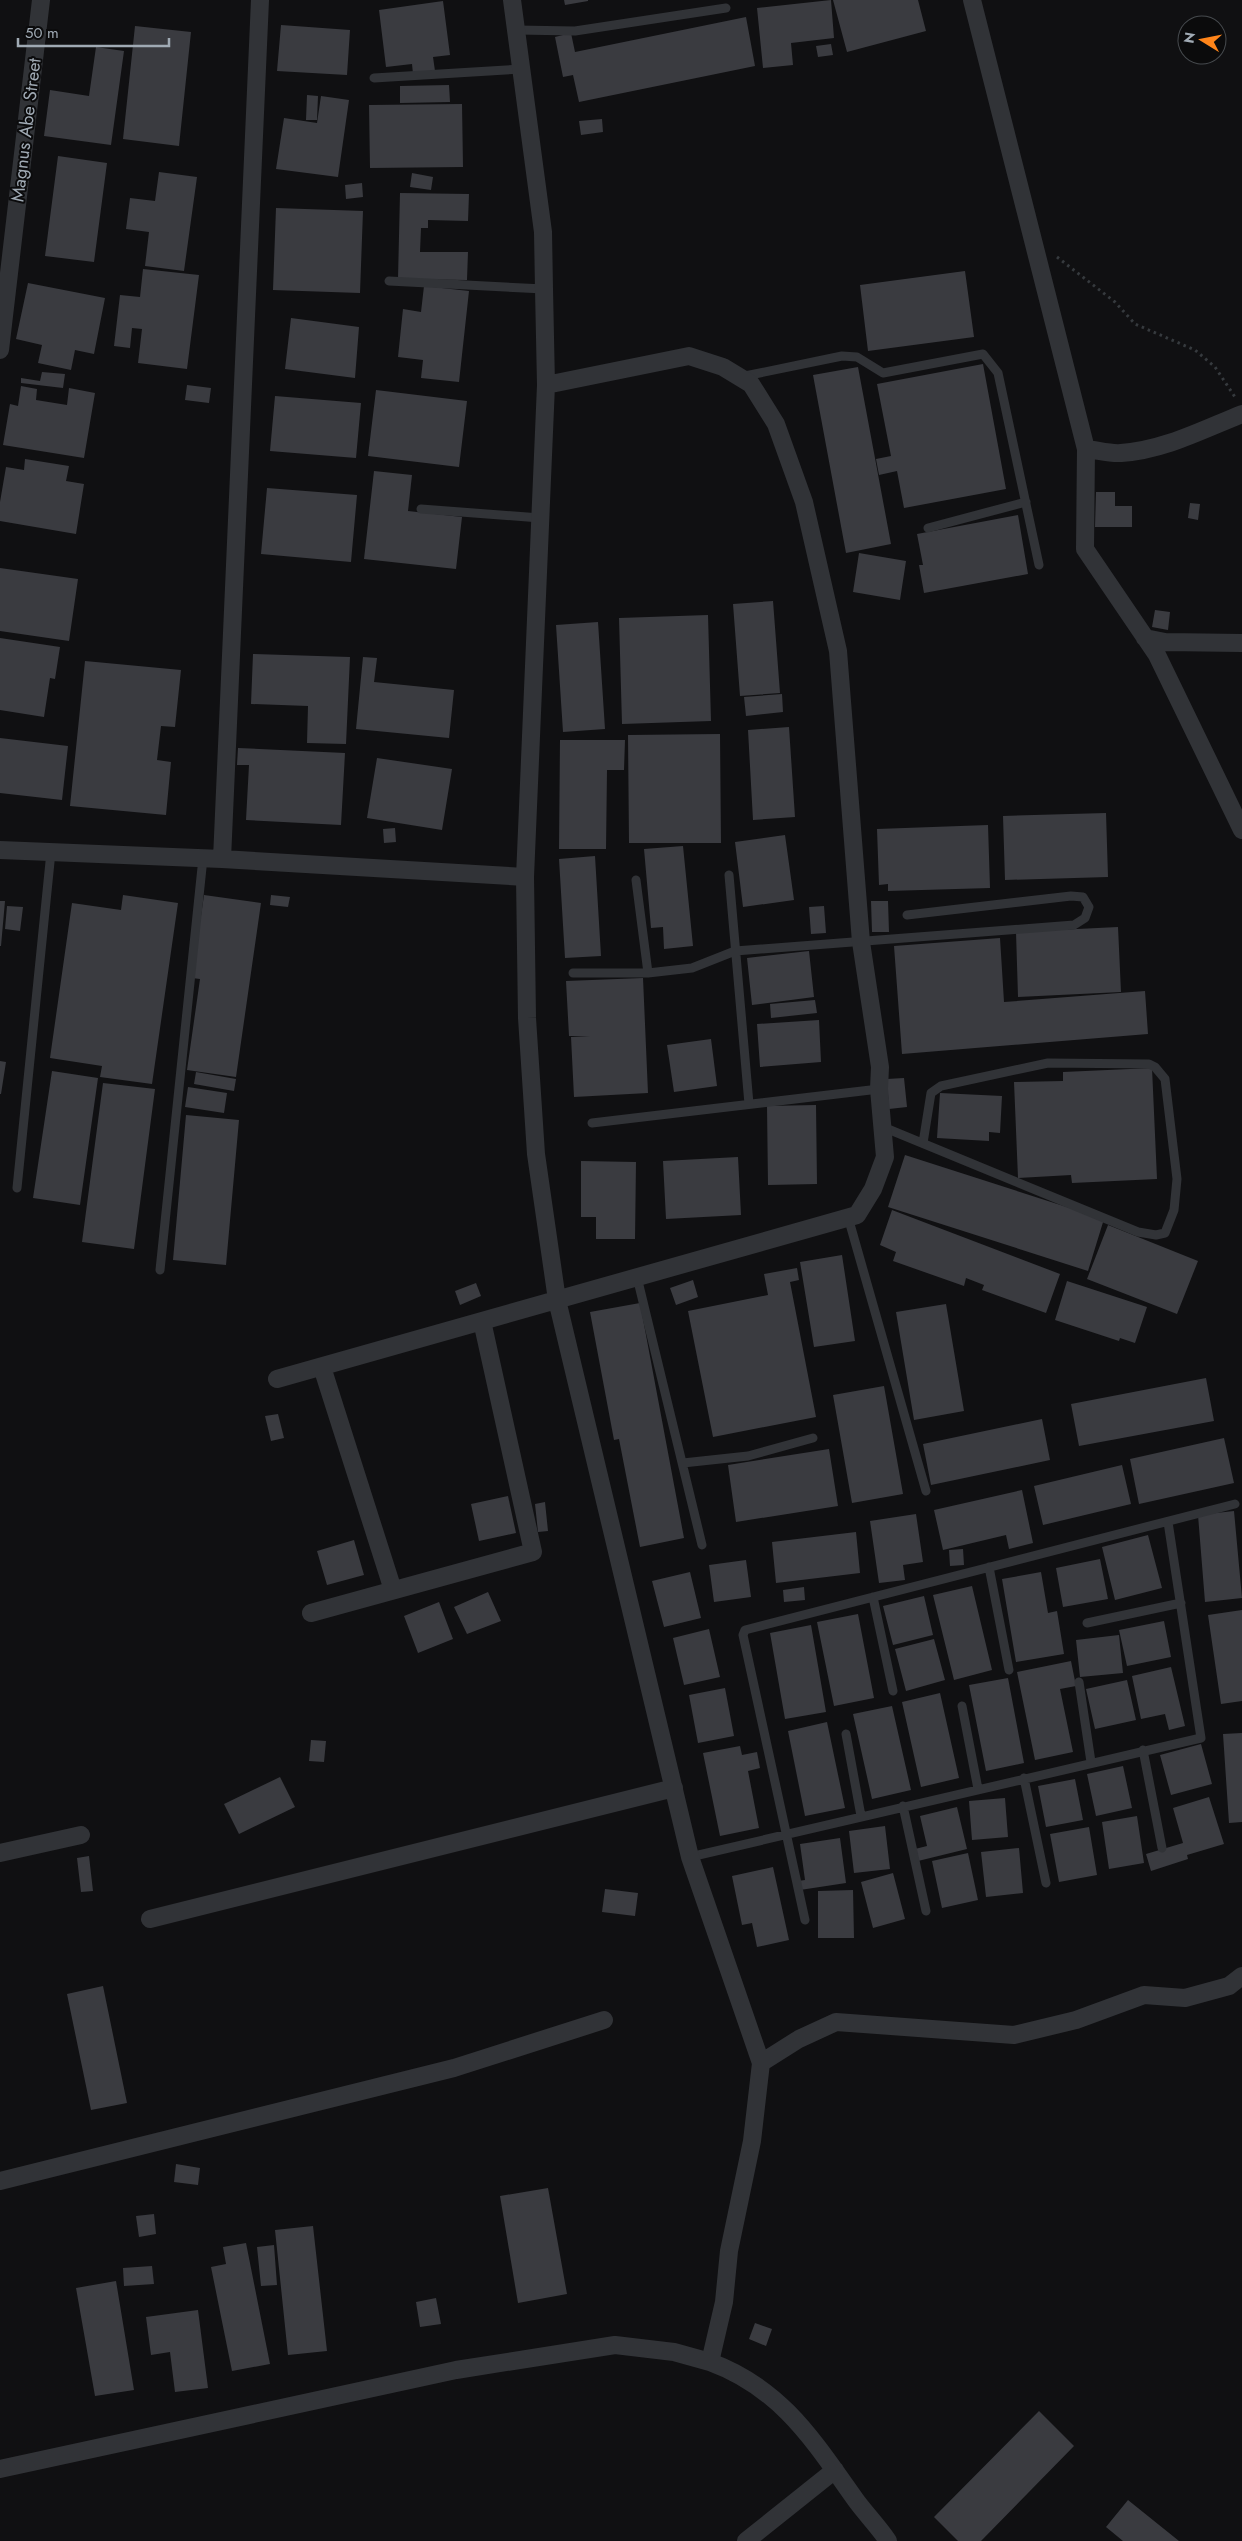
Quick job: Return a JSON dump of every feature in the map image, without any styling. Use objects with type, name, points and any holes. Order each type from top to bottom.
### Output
[{"type":"street","name":"Magnus Abe Street","points":[[0,350],[41,0]]},
{"type":"street","points":[[222,859],[260,0]]},
{"type":"street","points":[[512,0],[518,30],[543,232],[546,385],[526,877],[527,1018],[536,1154],[557,1300],[690,1857],[761,2062],[752,2141],[729,2251],[724,2302],[710,2362]]},
{"type":"street","points":[[972,0],[1086,448],[1085,549],[1157,655],[1242,830]]},
{"type":"street","points":[[278,1380],[857,1214],[874,1189],[885,1157],[878,1089],[880,1067],[861,942],[838,651],[804,502],[776,424],[751,384],[723,367],[689,356],[546,385]]},
{"type":"street","points":[[1086,448],[1119,453],[1154,448],[1188,437],[1239,406]]},
{"type":"street","points":[[1145,638],[1164,642],[1242,643]]},
{"type":"street","points":[[0,850],[203,858],[526,877]]},
{"type":"street","points":[[311,1613],[532,1552],[482,1321]]},
{"type":"street","points":[[322,1367],[393,1590]]},
{"type":"street","points":[[150,1918],[674,1788]]},
{"type":"street","points":[[0,1852],[81,1835]]},
{"type":"street","points":[[761,2062],[799,2039],[836,2022],[1014,2035],[1076,2020],[1144,1995],[1185,1998],[1229,1986],[1242,1976]]},
{"type":"street","points":[[0,2181],[454,2068],[604,2020]]},
{"type":"street","points":[[0,2469],[456,2370],[615,2345],[674,2352],[710,2362],[736,2372],[769,2394],[816,2442],[888,2541]]},
{"type":"street","points":[[746,2541],[835,2470]]},
{"type":"lane","points":[[518,30],[575,31],[726,8]]},
{"type":"lane","points":[[374,78],[522,69]]},
{"type":"lane","points":[[390,281],[544,289]]},
{"type":"lane","points":[[739,377],[842,356],[857,357],[882,373],[983,354],[998,373],[1039,565]]},
{"type":"lane","points":[[928,528],[1026,502]]},
{"type":"lane","points":[[421,509],[540,518]]},
{"type":"lane","points":[[17,1188],[51,852]]},
{"type":"lane","points":[[160,1270],[203,858]]},
{"type":"lane","points":[[729,874],[749,1104]]},
{"type":"lane","points":[[636,880],[648,973]]},
{"type":"lane","points":[[573,973],[648,973],[692,968],[735,951],[1074,925],[1086,918],[1089,907],[1083,897],[1071,896],[906,915]]},
{"type":"lane","points":[[883,1127],[1138,1232],[1156,1235],[1164,1233],[1174,1210],[1177,1179],[1167,1087],[1160,1071],[1149,1064],[1048,1063],[941,1086],[931,1093],[923,1143]]},
{"type":"lane","points":[[592,1123],[878,1089]]},
{"type":"lane","points":[[848,1217],[926,1491]]},
{"type":"lane","points":[[637,1277],[702,1544]]},
{"type":"lane","points":[[683,1464],[748,1456],[813,1438]]},
{"type":"lane","points":[[805,1920],[743,1635],[745,1630],[1235,1504]]},
{"type":"lane","points":[[690,1857],[1143,1750],[1193,1742],[1201,1738],[1168,1522]]},
{"type":"lane","points":[[989,1567],[1009,1670]]},
{"type":"lane","points":[[874,1597],[893,1691]]},
{"type":"lane","points":[[1087,1623],[1181,1604]]},
{"type":"lane","points":[[1079,1682],[1091,1762]]},
{"type":"lane","points":[[962,1706],[978,1789]]},
{"type":"lane","points":[[846,1734],[862,1816]]},
{"type":"lane","points":[[1143,1750],[1162,1848]]},
{"type":"lane","points":[[1024,1778],[1046,1883]]},
{"type":"lane","points":[[903,1806],[926,1911]]},
{"type":"path","points":[[1036,249],[1058,257],[1089,280],[1115,302],[1135,324],[1195,350],[1215,367],[1239,406]]},
{"type":"building","points":[[564,0],[588,0],[588,1],[565,5]]},
{"type":"building","points":[[831,0],[834,38],[791,43],[793,65],[763,68],[757,8]]},
{"type":"building","points":[[833,0],[918,0],[926,31],[847,52]]},
{"type":"building","points":[[443,1],[450,55],[433,57],[435,71],[413,74],[412,64],[386,67],[379,10]]},
{"type":"building","points":[[746,17],[755,66],[579,102],[573,75],[563,77],[555,37],[571,33],[575,52]]},
{"type":"building","points":[[281,25],[350,30],[347,75],[277,71]]},
{"type":"building","points":[[135,26],[191,32],[179,146],[123,139]]},
{"type":"building","points":[[831,44],[833,55],[818,57],[816,46]]},
{"type":"building","points":[[96,47],[124,51],[111,145],[44,136],[50,90],[89,96]]},
{"type":"building","points":[[449,85],[450,102],[400,103],[400,86]]},
{"type":"building","points":[[307,95],[318,96],[317,120],[306,120]]},
{"type":"building","points":[[321,96],[349,100],[338,177],[276,169],[284,118],[317,123]]},
{"type":"building","points":[[462,104],[463,167],[370,168],[369,105]]},
{"type":"building","points":[[602,119],[603,132],[581,135],[579,121]]},
{"type":"building","points":[[58,156],[107,163],[94,262],[45,256]]},
{"type":"building","points":[[159,172],[197,177],[184,271],[145,266],[149,232],[126,229],[130,198],[155,201]]},
{"type":"building","points":[[412,173],[433,177],[431,190],[410,187]]},
{"type":"building","points":[[362,183],[363,197],[346,199],[345,185]]},
{"type":"building","points":[[400,193],[469,194],[468,221],[428,220],[428,228],[421,228],[420,252],[468,252],[467,280],[398,279]]},
{"type":"building","points":[[276,208],[363,211],[360,293],[273,290]]},
{"type":"building","points":[[143,269],[199,275],[187,369],[138,363],[142,329],[132,328],[130,348],[114,346],[120,295],[140,297]]},
{"type":"building","points":[[965,271],[974,337],[868,351],[860,285]]},
{"type":"building","points":[[28,283],[105,298],[94,354],[75,350],[71,370],[38,363],[42,345],[16,339]]},
{"type":"building","points":[[424,286],[469,291],[459,382],[421,378],[423,360],[398,357],[403,309],[421,312]]},
{"type":"building","points":[[291,318],[359,327],[355,378],[285,369]]},
{"type":"building","points":[[983,364],[1006,489],[904,508],[897,471],[879,475],[876,459],[891,456],[877,384]]},
{"type":"building","points":[[858,367],[891,544],[846,553],[813,375]]},
{"type":"building","points":[[42,372],[65,374],[63,388],[21,383],[21,378],[40,381]]},
{"type":"building","points":[[187,385],[211,388],[209,403],[185,400]]},
{"type":"building","points":[[21,386],[37,389],[36,400],[67,405],[69,388],[95,393],[84,458],[3,445],[10,404],[18,406]]},
{"type":"building","points":[[376,390],[467,401],[459,467],[368,456]]},
{"type":"building","points":[[275,396],[361,403],[356,458],[270,451]]},
{"type":"building","points":[[25,459],[69,466],[66,481],[84,484],[76,534],[0,521],[0,502],[6,467],[24,470]]},
{"type":"building","points":[[374,471],[412,475],[408,511],[462,517],[456,569],[364,559]]},
{"type":"building","points":[[267,488],[357,495],[351,562],[261,554]]},
{"type":"building","points":[[1096,492],[1115,492],[1115,506],[1132,506],[1132,527],[1095,527]]},
{"type":"building","points":[[1190,503],[1200,504],[1198,520],[1188,518]]},
{"type":"building","points":[[1018,515],[1028,574],[924,593],[919,565],[923,565],[917,534]]},
{"type":"building","points":[[859,553],[906,561],[900,600],[853,592]]},
{"type":"building","points":[[0,568],[78,579],[69,641],[0,631]]},
{"type":"building","points":[[773,601],[780,693],[740,696],[733,604]]},
{"type":"building","points":[[1155,610],[1170,612],[1168,630],[1152,627]]},
{"type":"building","points":[[708,615],[711,721],[622,724],[619,618]]},
{"type":"building","points":[[598,622],[605,729],[563,732],[556,625]]},
{"type":"building","points":[[0,638],[60,647],[55,679],[50,678],[44,717],[0,710]]},
{"type":"building","points":[[253,654],[350,657],[346,744],[307,743],[308,706],[251,704]]},
{"type":"building","points":[[363,657],[377,658],[374,682],[454,690],[449,738],[356,729]]},
{"type":"building","points":[[85,661],[181,670],[175,727],[161,726],[157,760],[171,762],[166,815],[70,806]]},
{"type":"building","points":[[782,694],[783,712],[746,716],[744,697]]},
{"type":"building","points":[[789,727],[795,817],[753,820],[748,730]]},
{"type":"building","points":[[720,734],[721,843],[629,843],[628,735]]},
{"type":"building","points":[[0,738],[68,746],[62,800],[0,793]]},
{"type":"building","points":[[560,740],[625,740],[624,770],[607,770],[606,849],[559,849]]},
{"type":"building","points":[[238,748],[345,753],[341,825],[246,820],[249,765],[237,765]]},
{"type":"building","points":[[377,758],[452,769],[442,830],[367,818]]},
{"type":"building","points":[[1106,813],[1108,877],[1005,880],[1003,816]]},
{"type":"building","points":[[988,825],[990,888],[888,891],[888,884],[879,885],[877,829]]},
{"type":"building","points":[[395,828],[396,842],[384,843],[383,829]]},
{"type":"building","points":[[785,835],[794,900],[743,907],[735,842]]},
{"type":"building","points":[[683,846],[693,946],[664,949],[663,927],[651,928],[644,849]]},
{"type":"building","points":[[595,856],[601,956],[565,958],[559,859]]},
{"type":"building","points":[[123,895],[178,903],[152,1084],[100,1077],[102,1066],[50,1058],[72,903],[121,910]]},
{"type":"building","points":[[204,895],[261,903],[236,1077],[187,1070],[200,979],[192,978]]},
{"type":"building","points":[[271,895],[290,897],[288,907],[270,905]]},
{"type":"building","points":[[0,901],[5,901],[1,946],[0,946]]},
{"type":"building","points":[[871,901],[888,901],[889,932],[872,932]]},
{"type":"building","points":[[7,906],[23,907],[20,931],[5,929]]},
{"type":"building","points":[[824,906],[826,933],[811,934],[809,907]]},
{"type":"building","points":[[1118,927],[1121,992],[1018,997],[1016,932]]},
{"type":"building","points":[[1000,938],[1004,1002],[1145,991],[1148,1034],[902,1054],[894,946]]},
{"type":"building","points":[[809,951],[814,997],[752,1005],[747,958]]},
{"type":"building","points":[[643,978],[648,1093],[574,1097],[571,1037],[590,1036],[569,1036],[566,981]]},
{"type":"building","points":[[815,1000],[817,1013],[771,1018],[770,1004]]},
{"type":"building","points":[[819,1020],[821,1062],[760,1067],[757,1024]]},
{"type":"building","points":[[711,1039],[717,1086],[674,1092],[667,1045]]},
{"type":"building","points":[[0,1061],[6,1062],[1,1094],[0,1094]]},
{"type":"building","points":[[1152,1068],[1157,1179],[1072,1183],[1071,1175],[1018,1178],[1014,1082],[1063,1081],[1063,1072]]},
{"type":"building","points":[[52,1071],[98,1078],[80,1205],[33,1198]]},
{"type":"building","points":[[196,1072],[236,1079],[234,1091],[194,1084]]},
{"type":"building","points":[[904,1078],[907,1107],[889,1109],[887,1079]]},
{"type":"building","points":[[103,1083],[155,1089],[134,1249],[82,1242]]},
{"type":"building","points":[[188,1087],[227,1093],[224,1113],[185,1107]]},
{"type":"building","points":[[940,1093],[1002,1096],[1000,1133],[989,1132],[989,1141],[937,1138]]},
{"type":"building","points":[[816,1105],[817,1184],[768,1185],[767,1106]]},
{"type":"building","points":[[186,1115],[239,1120],[226,1265],[173,1260]]},
{"type":"building","points":[[905,1155],[1104,1219],[1088,1271],[888,1207]]},
{"type":"building","points":[[738,1157],[741,1215],[666,1219],[663,1161]]},
{"type":"building","points":[[581,1161],[636,1162],[635,1239],[596,1239],[596,1217],[581,1217]]},
{"type":"building","points":[[892,1210],[1060,1274],[1046,1313],[982,1290],[984,1285],[966,1278],[964,1286],[893,1261],[896,1252],[880,1245]]},
{"type":"building","points":[[1108,1225],[1198,1261],[1177,1314],[1087,1279]]},
{"type":"building","points":[[842,1255],[855,1341],[814,1347],[800,1262]]},
{"type":"building","points":[[797,1268],[799,1280],[790,1282],[816,1417],[713,1437],[688,1311],[768,1295],[764,1274]]},
{"type":"building","points":[[693,1280],[698,1297],[676,1305],[670,1288]]},
{"type":"building","points":[[1067,1281],[1147,1307],[1135,1343],[1120,1338],[1119,1341],[1055,1320]]},
{"type":"building","points":[[476,1283],[481,1296],[460,1305],[455,1291]]},
{"type":"building","points":[[640,1303],[684,1538],[640,1547],[619,1439],[614,1440],[590,1312]]},
{"type":"building","points":[[946,1304],[964,1411],[914,1420],[896,1312]]},
{"type":"building","points":[[1206,1378],[1214,1421],[1079,1446],[1071,1404]]},
{"type":"building","points":[[884,1386],[903,1494],[852,1503],[833,1395]]},
{"type":"building","points":[[278,1414],[284,1438],[271,1441],[265,1416]]},
{"type":"building","points":[[1042,1419],[1050,1460],[931,1485],[923,1444]]},
{"type":"building","points":[[1224,1438],[1234,1483],[1139,1504],[1130,1459]]},
{"type":"building","points":[[829,1449],[838,1506],[736,1522],[728,1465]]},
{"type":"building","points":[[1122,1465],[1131,1504],[1043,1525],[1034,1486]]},
{"type":"building","points":[[1022,1490],[1033,1543],[1009,1549],[1006,1535],[943,1550],[934,1510]]},
{"type":"building","points":[[508,1496],[516,1533],[479,1541],[471,1504]]},
{"type":"building","points":[[545,1502],[548,1531],[538,1532],[535,1504]]},
{"type":"building","points":[[1234,1511],[1242,1598],[1205,1602],[1198,1515]]},
{"type":"building","points":[[916,1514],[923,1562],[903,1565],[905,1580],[879,1583],[870,1521]]},
{"type":"building","points":[[856,1532],[860,1573],[776,1583],[772,1542]]},
{"type":"building","points":[[1148,1535],[1162,1588],[1115,1600],[1102,1547]]},
{"type":"building","points":[[354,1540],[364,1575],[327,1585],[317,1551]]},
{"type":"building","points":[[963,1549],[964,1565],[950,1566],[949,1550]]},
{"type":"building","points":[[1100,1559],[1108,1599],[1063,1607],[1056,1568]]},
{"type":"building","points":[[746,1560],[751,1597],[714,1602],[709,1565]]},
{"type":"building","points":[[690,1572],[701,1618],[664,1627],[652,1581]]},
{"type":"building","points":[[1041,1572],[1048,1613],[1057,1611],[1064,1654],[1016,1662],[1002,1579]]},
{"type":"building","points":[[972,1586],[992,1670],[954,1680],[933,1595]]},
{"type":"building","points":[[804,1587],[805,1600],[784,1602],[783,1590]]},
{"type":"building","points":[[488,1592],[501,1621],[467,1634],[454,1607]]},
{"type":"building","points":[[924,1596],[933,1635],[893,1645],[883,1606]]},
{"type":"building","points":[[439,1602],[453,1639],[418,1653],[404,1616]]},
{"type":"building","points":[[1242,1610],[1242,1701],[1221,1704],[1208,1615]]},
{"type":"building","points":[[858,1614],[874,1698],[834,1706],[817,1622]]},
{"type":"building","points":[[1164,1621],[1171,1657],[1127,1666],[1119,1630]]},
{"type":"building","points":[[811,1625],[826,1712],[785,1719],[770,1633]]},
{"type":"building","points":[[709,1629],[720,1677],[684,1685],[673,1638]]},
{"type":"building","points":[[1119,1635],[1123,1673],[1080,1677],[1076,1640]]},
{"type":"building","points":[[934,1639],[945,1680],[906,1691],[895,1649]]},
{"type":"building","points":[[1071,1661],[1076,1686],[1060,1689],[1073,1752],[1035,1760],[1017,1672]]},
{"type":"building","points":[[1171,1667],[1185,1726],[1169,1730],[1165,1714],[1141,1719],[1132,1676]]},
{"type":"building","points":[[1008,1678],[1024,1763],[986,1771],[969,1685]]},
{"type":"building","points":[[1127,1680],[1136,1720],[1095,1729],[1086,1689]]},
{"type":"building","points":[[725,1688],[734,1736],[698,1743],[689,1695]]},
{"type":"building","points":[[940,1693],[959,1778],[921,1787],[902,1702]]},
{"type":"building","points":[[892,1706],[911,1790],[872,1799],[853,1714]]},
{"type":"building","points":[[827,1722],[845,1808],[805,1816],[788,1731]]},
{"type":"building","points":[[1242,1733],[1242,1822],[1229,1823],[1223,1734]]},
{"type":"building","points":[[311,1740],[326,1741],[324,1762],[309,1761]]},
{"type":"building","points":[[1201,1744],[1212,1784],[1171,1795],[1160,1755]]},
{"type":"building","points":[[740,1746],[742,1755],[757,1752],[760,1768],[748,1771],[759,1828],[720,1836],[703,1753]]},
{"type":"building","points":[[1123,1766],[1132,1808],[1096,1816],[1087,1774]]},
{"type":"building","points":[[280,1777],[295,1807],[239,1834],[224,1804]]},
{"type":"building","points":[[1075,1779],[1083,1820],[1046,1827],[1038,1786]]},
{"type":"building","points":[[1209,1797],[1224,1844],[1187,1855],[1188,1859],[1151,1871],[1146,1854],[1183,1843],[1173,1808]]},
{"type":"building","points":[[1005,1798],[1008,1837],[972,1840],[969,1801]]},
{"type":"building","points":[[957,1807],[967,1849],[918,1861],[915,1849],[927,1846],[920,1816]]},
{"type":"building","points":[[1137,1816],[1144,1863],[1109,1869],[1102,1822]]},
{"type":"building","points":[[885,1826],[890,1869],[854,1873],[849,1831]]},
{"type":"building","points":[[1089,1827],[1097,1875],[1059,1882],[1050,1834]]},
{"type":"building","points":[[840,1838],[846,1883],[800,1890],[798,1881],[805,1880],[800,1844]]},
{"type":"building","points":[[1019,1848],[1023,1893],[986,1897],[981,1852]]},
{"type":"building","points":[[968,1853],[978,1900],[942,1908],[932,1861]]},
{"type":"building","points":[[89,1856],[93,1891],[81,1892],[77,1858]]},
{"type":"building","points":[[773,1867],[789,1940],[757,1947],[752,1923],[742,1925],[732,1876]]},
{"type":"building","points":[[893,1873],[905,1919],[873,1928],[861,1882]]},
{"type":"building","points":[[605,1889],[638,1893],[635,1916],[602,1912]]},
{"type":"building","points":[[853,1890],[854,1938],[818,1938],[818,1891]]},
{"type":"building","points":[[103,1986],[127,2103],[91,2110],[67,1994]]},
{"type":"building","points":[[176,2164],[200,2168],[198,2185],[174,2182]]},
{"type":"building","points":[[548,2188],[567,2294],[518,2303],[500,2196]]},
{"type":"building","points":[[154,2214],[156,2234],[139,2237],[136,2216]]},
{"type":"building","points":[[313,2226],[327,2351],[288,2355],[275,2230]]},
{"type":"building","points":[[246,2243],[270,2364],[232,2371],[211,2267],[226,2264],[223,2247]]},
{"type":"building","points":[[274,2245],[277,2285],[261,2286],[257,2247]]},
{"type":"building","points":[[152,2266],[154,2284],[124,2286],[123,2268]]},
{"type":"building","points":[[116,2281],[134,2390],[95,2396],[76,2288]]},
{"type":"building","points":[[436,2298],[441,2324],[420,2327],[416,2302]]},
{"type":"building","points":[[198,2310],[208,2388],[175,2392],[170,2352],[151,2355],[146,2317]]},
{"type":"building","points":[[755,2323],[772,2329],[766,2346],[749,2339]]},
{"type":"building","points":[[1039,2411],[1074,2446],[981,2541],[958,2541],[934,2517]]},
{"type":"building","points":[[1128,2500],[1179,2541],[1123,2541],[1106,2527]]}]
